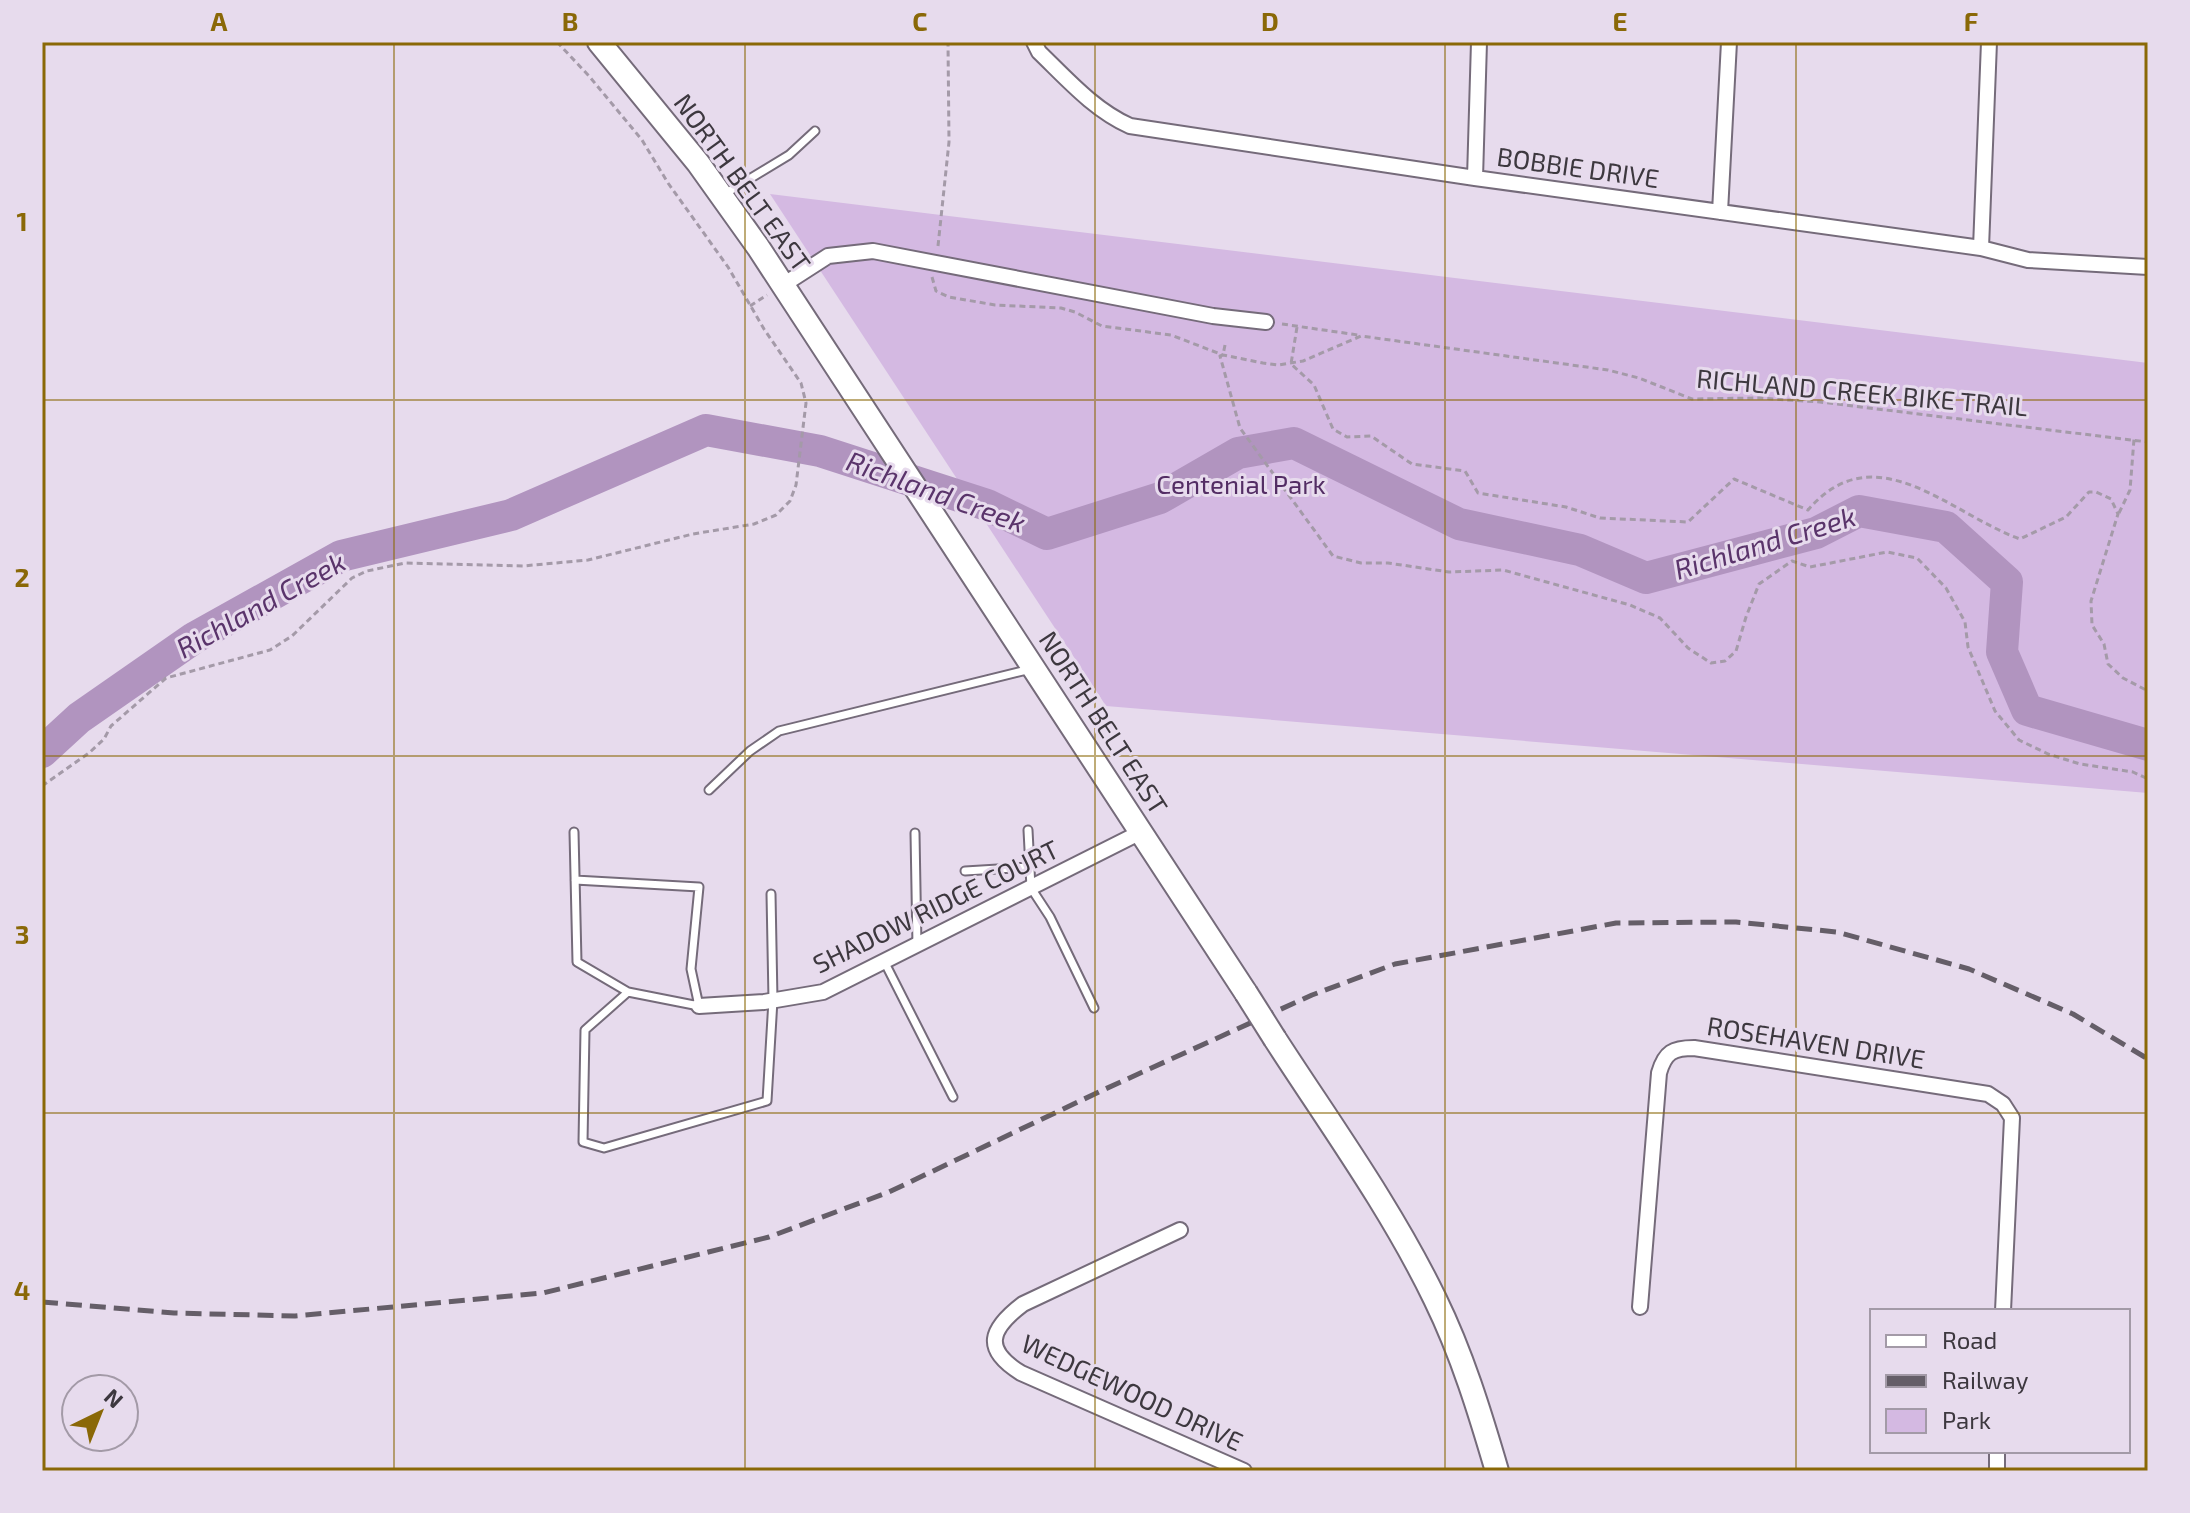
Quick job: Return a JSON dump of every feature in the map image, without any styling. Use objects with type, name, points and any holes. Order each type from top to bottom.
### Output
[{"type":"main road","name":"NORTH BELT EAST","points":[[599,42],[698,163],[783,285],[1246,993],[1388,1216],[1435,1299],[1472,1386],[1497,1471]]},
{"type":"street","name":"BOBBIE DRIVE","points":[[1034,42],[1039,52],[1096,106],[1130,126],[1475,178],[1981,248],[2028,260],[2148,267]]},
{"type":"street","points":[[1475,178],[1479,42]]},
{"type":"street","points":[[1720,212],[1729,42]]},
{"type":"street","points":[[1981,248],[1989,42]]},
{"type":"street","points":[[783,285],[828,256],[855,251],[892,254],[1213,316],[1266,322]]},
{"type":"street","name":"SHADOW RIDGE COURT","points":[[699,1006],[823,992],[1141,832]]},
{"type":"street","name":"ROSEHAVEN DRIVE","points":[[1640,1307],[1659,1073],[1663,1061],[1676,1048],[1694,1048],[1988,1094],[2003,1104],[2012,1118],[2003,1309]]},
{"type":"street","name":"WEDGEWOOD DRIVE","points":[[1180,1230],[1023,1304],[1003,1319],[995,1334],[995,1350],[1004,1362],[1021,1373],[1244,1471]]},
{"type":"lane","points":[[722,196],[789,155],[815,131]]},
{"type":"lane","points":[[709,790],[750,751],[779,731],[1033,669]]},
{"type":"lane","points":[[1028,830],[1031,888],[1050,917],[1094,1008]]},
{"type":"lane","points":[[574,832],[575,880],[577,962],[628,992],[699,1006],[691,969],[699,887],[575,880]]},
{"type":"lane","points":[[915,833],[917,947]]},
{"type":"lane","points":[[965,871],[1030,867]]},
{"type":"lane","points":[[628,992],[585,1030],[583,1142],[604,1148],[767,1101],[773,1000],[771,894]]},
{"type":"lane","points":[[885,963],[953,1097]]},
{"type":"path","points":[[42,786],[89,753],[104,739],[111,726],[166,678],[270,650],[292,636],[352,578],[367,571],[405,563],[523,566],[588,560],[766,520],[785,508],[796,485],[806,403],[801,383],[764,329],[721,256],[668,183],[642,140],[557,42]]},
{"type":"path","points":[[948,42],[949,142],[932,283],[936,291],[949,297],[995,305],[1061,308],[1102,326],[1171,335],[1223,355],[1263,363],[1291,364],[1330,351],[1361,336]]},
{"type":"path","name":"RICHLAND CREEK BIKE TRAIL","points":[[1266,322],[1608,370],[1639,378],[1692,399],[1758,398],[1820,402],[2148,442]]},
{"type":"path","points":[[1291,364],[1297,327]]},
{"type":"path","points":[[1225,345],[1220,356],[1223,374],[1240,428],[1333,556],[1361,563],[1388,563],[1449,572],[1503,570],[1630,605],[1660,618],[1688,648],[1711,663],[1725,661],[1736,651],[1759,584],[1792,561],[1810,567],[1887,552],[1917,558],[1946,588],[1965,622],[1968,647],[1995,711],[2019,740],[2048,754],[2080,764],[2133,772],[2148,779]]},
{"type":"path","points":[[1291,364],[1314,385],[1333,429],[1347,437],[1371,436],[1412,464],[1465,471],[1478,493],[1566,507],[1600,518],[1688,522],[1734,479],[1808,510],[1821,495],[1840,483],[1879,476],[1913,485],[1996,530],[2020,539],[2066,517],[2089,492],[2111,499],[2118,514]]},
{"type":"path","points":[[2134,439],[2130,490],[2118,514],[2091,601],[2092,625],[2104,644],[2108,664],[2123,678],[2148,691]]},
{"type":"green space","name":"Centenial Park","points":[[770,194],[2148,363],[2148,793],[1106,706]]},
{"type":"waterway","name":"Richland Creek","points":[[42,752],[79,718],[194,638],[341,556],[511,515],[706,430],[820,451],[987,505],[1047,534],[1160,498],[1238,453],[1294,443],[1459,524],[1580,550],[1646,578],[1816,533],[1859,511],[1946,527],[2007,582],[2002,652],[2027,710],[2148,745]]},
{"type":"railway","points":[[42,1302],[174,1313],[295,1316],[543,1293],[769,1237],[889,1192],[1312,995],[1395,964],[1616,923],[1736,922],[1837,932],[1969,969],[2073,1014],[2148,1059]]}]
